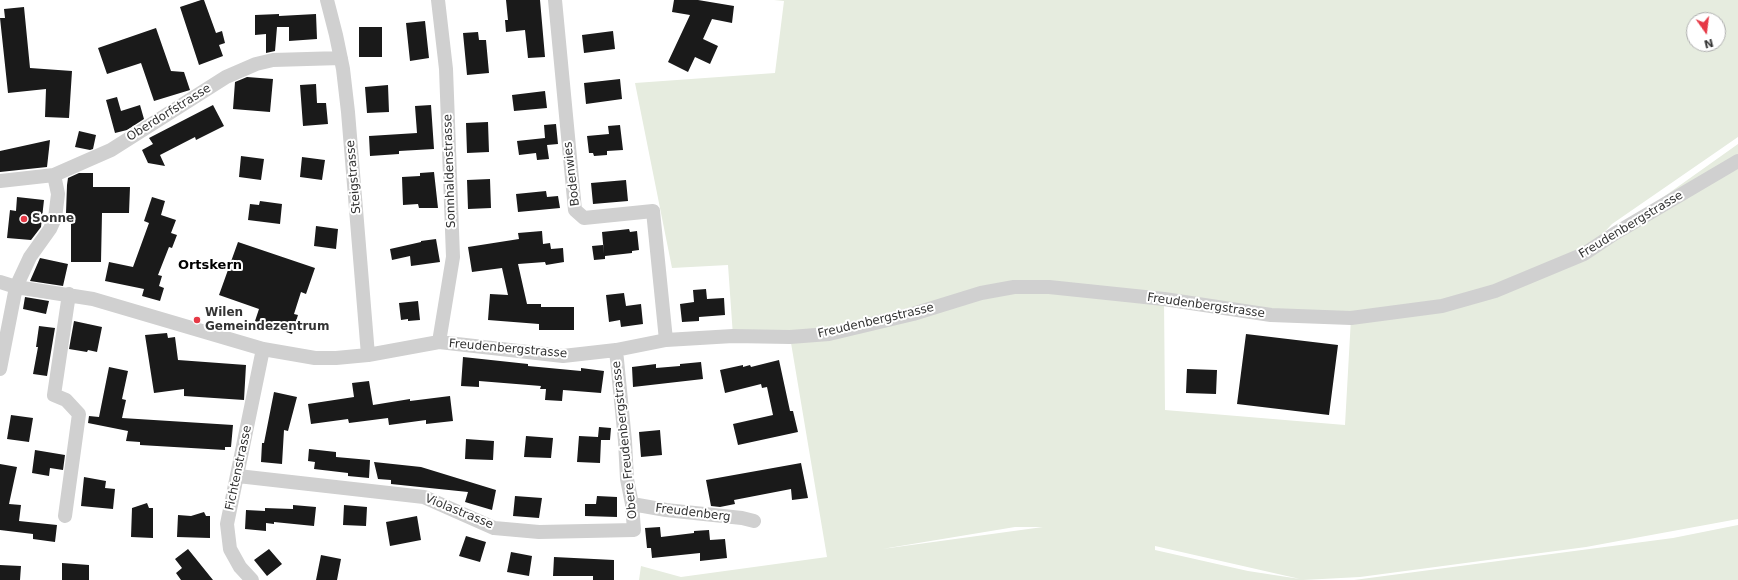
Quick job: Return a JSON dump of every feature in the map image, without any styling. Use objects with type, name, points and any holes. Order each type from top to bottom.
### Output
[{"type":"street","name":"Steigstrasse","points":[[326,0],[341,58],[348,112],[368,355]]},
{"type":"street","name":"Sonnhaldenstrasse","points":[[438,0],[446,69],[453,257],[440,342]]},
{"type":"street","name":"Bodenwies","points":[[555,0],[575,210],[584,218],[653,211],[666,340]]},
{"type":"street","name":"Oberdorfstrasse","points":[[0,181],[54,175],[111,150],[226,77],[242,69],[273,60],[341,58]]},
{"type":"street","name":"Freudenbergstrasse","points":[[0,282],[16,287],[69,294],[93,299],[263,349],[315,358],[368,355],[440,342],[563,356],[616,350],[666,340],[732,336],[790,337],[829,334],[913,314],[981,294],[1014,287],[1049,287],[1148,297],[1271,315],[1351,318],[1442,306],[1495,291],[1584,254],[1614,234],[1732,165]]},
{"type":"street","points":[[0,369],[16,287],[30,257],[50,229],[55,218],[58,194],[54,175]]},
{"type":"street","points":[[65,516],[79,414],[66,400],[54,395],[69,294]]},
{"type":"street","name":"Fichtenstrasse","points":[[252,580],[240,567],[230,549],[227,524],[263,349]]},
{"type":"street","name":"Obere Freudenbergstrasse","points":[[616,350],[625,441],[627,479],[632,504],[634,530]]},
{"type":"street","name":"Violastrasse","points":[[238,476],[424,497],[494,528],[539,532],[634,530]]},
{"type":"street","name":"Freudenberg","points":[[632,504],[666,510],[742,518],[754,522]]},
{"type":"shaded area","points":[[774,0],[1738,0],[1738,137],[1612,224],[1586,252],[1738,144],[1738,519],[1586,547],[1360,577],[1303,580],[639,580],[641,566],[681,577],[827,557],[790,337],[733,336],[728,265],[672,268],[635,83],[775,73],[784,1]],"holes":[[[1164,299],[1351,318],[1345,425],[1165,410]],[[1015,527],[1043,527],[882,549]],[[1155,546],[1300,579],[1248,571],[1155,550]]]},
{"type":"shaded area","points":[[1738,525],[1738,580],[1354,580],[1673,538]]},
{"type":"building","points":[[204,0],[216,33],[222,31],[225,43],[219,45],[223,56],[199,65],[180,7]]},
{"type":"building","points":[[506,0],[540,0],[545,57],[528,58],[525,30],[506,32],[505,20],[508,20]]},
{"type":"building","points":[[674,0],[698,0],[734,6],[732,23],[712,19],[703,39],[718,46],[710,64],[695,57],[688,72],[668,62],[690,15],[672,12]]},
{"type":"building","points":[[24,7],[30,68],[72,71],[69,118],[45,117],[46,89],[8,93],[0,18],[5,18],[4,9]]},
{"type":"building","points":[[279,14],[279,16],[316,14],[317,39],[289,41],[289,27],[277,27],[275,51],[266,53],[266,34],[255,35],[255,15]]},
{"type":"building","points":[[425,21],[429,58],[410,61],[406,23]]},
{"type":"building","points":[[359,27],[382,27],[382,57],[359,57]]},
{"type":"building","points":[[156,28],[171,71],[184,72],[190,90],[154,101],[141,63],[107,74],[98,48]]},
{"type":"building","points":[[613,31],[615,49],[584,53],[582,35]]},
{"type":"building","points":[[478,32],[479,40],[486,40],[489,73],[467,75],[463,33]]},
{"type":"building","points":[[247,77],[273,79],[270,112],[233,109],[235,82]]},
{"type":"building","points":[[620,79],[622,99],[586,104],[584,83]]},
{"type":"building","points":[[316,84],[317,103],[326,103],[328,124],[303,126],[300,85]]},
{"type":"building","points":[[388,85],[389,112],[367,113],[365,87]]},
{"type":"building","points":[[545,91],[547,108],[514,111],[512,95]]},
{"type":"building","points":[[117,97],[121,111],[140,105],[144,119],[127,130],[115,133],[106,100]]},
{"type":"building","points":[[213,105],[224,126],[196,140],[195,137],[160,155],[165,166],[148,163],[142,150],[153,144],[149,138]]},
{"type":"building","points":[[431,105],[434,149],[399,151],[399,154],[370,156],[369,136],[417,133],[415,106]]},
{"type":"building","points":[[488,122],[489,152],[467,153],[466,123]]},
{"type":"building","points":[[556,124],[558,144],[547,145],[549,159],[537,160],[536,153],[519,155],[517,141],[545,138],[544,125]]},
{"type":"building","points":[[620,125],[623,150],[607,151],[607,155],[594,156],[593,153],[589,153],[587,136],[609,134],[608,126]]},
{"type":"building","points":[[79,131],[96,135],[93,149],[90,150],[75,147]]},
{"type":"building","points":[[50,140],[47,167],[0,172],[0,151]]},
{"type":"building","points":[[241,156],[264,159],[261,180],[239,177]]},
{"type":"building","points":[[302,157],[325,160],[322,180],[300,177]]},
{"type":"building","points":[[434,172],[438,208],[419,208],[418,204],[403,205],[402,177],[420,176],[420,173]]},
{"type":"building","points":[[79,173],[93,173],[93,187],[130,187],[129,213],[102,213],[101,262],[71,262],[71,213],[66,213],[67,185],[68,178]]},
{"type":"building","points":[[490,179],[491,208],[468,209],[467,180]]},
{"type":"building","points":[[626,180],[628,201],[593,204],[591,183]]},
{"type":"building","points":[[546,191],[547,197],[558,196],[560,208],[518,212],[516,194]]},
{"type":"building","points":[[17,197],[44,200],[41,227],[31,240],[7,238],[10,210],[16,211]]},
{"type":"building","points":[[152,197],[165,201],[161,215],[176,220],[171,233],[177,235],[172,248],[169,247],[158,275],[162,276],[159,286],[164,288],[160,301],[142,296],[144,289],[105,281],[109,262],[133,267],[149,223],[144,221]]},
{"type":"building","points":[[260,201],[282,204],[280,224],[248,220],[250,204],[259,205]]},
{"type":"building","points":[[316,226],[338,229],[336,249],[314,246]]},
{"type":"building","points":[[629,229],[630,232],[637,231],[639,250],[632,251],[632,253],[605,256],[605,259],[594,260],[592,246],[603,245],[604,254],[602,232]]},
{"type":"building","points":[[542,231],[543,244],[550,243],[551,249],[563,248],[564,262],[546,265],[545,262],[518,264],[527,304],[541,304],[541,307],[574,307],[574,330],[539,330],[539,324],[488,320],[490,294],[508,295],[502,268],[472,272],[468,247],[519,239],[518,233]]},
{"type":"building","points":[[436,239],[440,262],[411,266],[410,256],[392,260],[390,249],[421,241]]},
{"type":"building","points":[[238,242],[315,268],[306,294],[301,292],[294,314],[298,315],[292,334],[255,321],[259,309],[219,295]]},
{"type":"building","points":[[40,258],[68,264],[63,286],[30,281]]},
{"type":"building","points":[[706,289],[707,299],[724,298],[725,315],[699,317],[699,321],[682,322],[680,304],[694,302],[693,290]]},
{"type":"building","points":[[624,293],[626,306],[641,304],[643,324],[621,327],[620,320],[609,322],[606,295]]},
{"type":"building","points":[[25,297],[49,301],[46,314],[23,309]]},
{"type":"building","points":[[418,301],[420,320],[401,320],[399,303]]},
{"type":"building","points":[[74,321],[102,327],[97,352],[69,349]]},
{"type":"building","points":[[39,326],[55,328],[47,376],[33,374],[38,347],[36,347]]},
{"type":"building","points":[[167,333],[168,338],[175,337],[178,360],[246,365],[244,400],[184,396],[184,389],[154,393],[145,335]]},
{"type":"building","points":[[1246,334],[1338,345],[1329,415],[1237,404]]},
{"type":"building","points":[[463,357],[528,364],[528,366],[581,371],[581,368],[604,371],[601,393],[563,390],[562,401],[545,400],[546,389],[540,389],[541,386],[479,381],[479,387],[461,386]]},
{"type":"building","points":[[779,360],[790,411],[793,411],[798,432],[738,445],[733,424],[773,415],[767,387],[762,388],[761,384],[725,393],[720,370],[743,365],[743,367],[750,365],[751,367]]},
{"type":"building","points":[[701,362],[703,379],[633,387],[632,367],[656,364],[656,368]]},
{"type":"building","points":[[109,367],[128,371],[122,399],[126,400],[122,418],[233,425],[231,447],[225,447],[225,450],[140,445],[140,442],[126,441],[128,431],[88,423],[89,416],[99,417]]},
{"type":"building","points":[[1187,369],[1217,370],[1216,394],[1186,393]]},
{"type":"building","points":[[369,381],[373,405],[410,399],[410,401],[450,396],[453,421],[426,424],[426,420],[389,425],[388,418],[349,423],[348,419],[311,424],[308,404],[354,397],[352,383]]},
{"type":"building","points":[[274,392],[297,397],[288,431],[284,430],[282,464],[261,462],[262,443],[264,443]]},
{"type":"building","points":[[11,415],[33,418],[29,442],[7,439]]},
{"type":"building","points":[[599,427],[611,428],[610,440],[601,440],[600,463],[577,462],[579,436],[598,437]]},
{"type":"building","points":[[660,430],[662,455],[641,457],[639,432]]},
{"type":"building","points":[[526,436],[553,438],[551,458],[524,457]]},
{"type":"building","points":[[466,439],[494,441],[493,460],[465,459]]},
{"type":"building","points":[[309,449],[336,452],[336,457],[370,460],[369,478],[348,476],[348,473],[314,469],[315,462],[308,461]]},
{"type":"building","points":[[35,450],[65,455],[63,470],[50,468],[49,476],[32,473]]},
{"type":"building","points":[[374,462],[421,467],[496,490],[492,510],[465,502],[468,492],[391,484],[391,480],[378,479]]},
{"type":"building","points":[[801,463],[808,498],[792,500],[791,489],[734,500],[735,504],[720,507],[711,506],[706,480]]},
{"type":"building","points":[[0,464],[17,467],[9,504],[21,505],[19,521],[57,525],[55,542],[33,539],[33,534],[0,530]]},
{"type":"building","points":[[84,477],[106,481],[105,488],[115,489],[113,509],[81,506]]},
{"type":"building","points":[[515,496],[542,498],[539,518],[513,516]]},
{"type":"building","points":[[597,496],[617,497],[617,517],[585,516],[585,504],[596,504]]},
{"type":"building","points":[[147,503],[149,508],[153,508],[153,538],[131,537],[132,508]]},
{"type":"building","points":[[293,505],[316,507],[314,526],[274,522],[274,524],[266,523],[266,531],[245,529],[246,510],[265,511],[265,508],[293,509]]},
{"type":"building","points":[[344,505],[367,507],[366,526],[343,525]]},
{"type":"building","points":[[204,512],[206,516],[210,516],[210,538],[177,537],[178,515],[191,516]]},
{"type":"building","points":[[417,516],[421,540],[390,546],[386,522]]},
{"type":"building","points":[[660,527],[661,537],[709,530],[710,540],[725,539],[727,558],[700,561],[700,553],[652,558],[651,548],[647,548],[645,528]]},
{"type":"building","points":[[466,536],[486,542],[480,562],[459,556]]},
{"type":"building","points":[[188,549],[213,580],[181,580],[176,573],[182,568],[175,559]]},
{"type":"building","points":[[269,549],[282,564],[267,576],[254,560]]},
{"type":"building","points":[[511,552],[532,556],[529,576],[507,572]]},
{"type":"building","points":[[321,555],[341,559],[337,580],[316,580]]},
{"type":"building","points":[[554,557],[614,560],[614,580],[593,580],[593,576],[553,576]]},
{"type":"building","points":[[62,563],[89,565],[89,580],[62,580]]},
{"type":"building","points":[[0,565],[21,566],[20,580],[0,580]]},
{"type":"place","name":"Sonne","points":[[24,219]]},
{"type":"place","name":"Wilen Gemeindezentrum","points":[[197,320]]},
{"type":"district","name":"Ortskern","points":[[210,266]]}]
